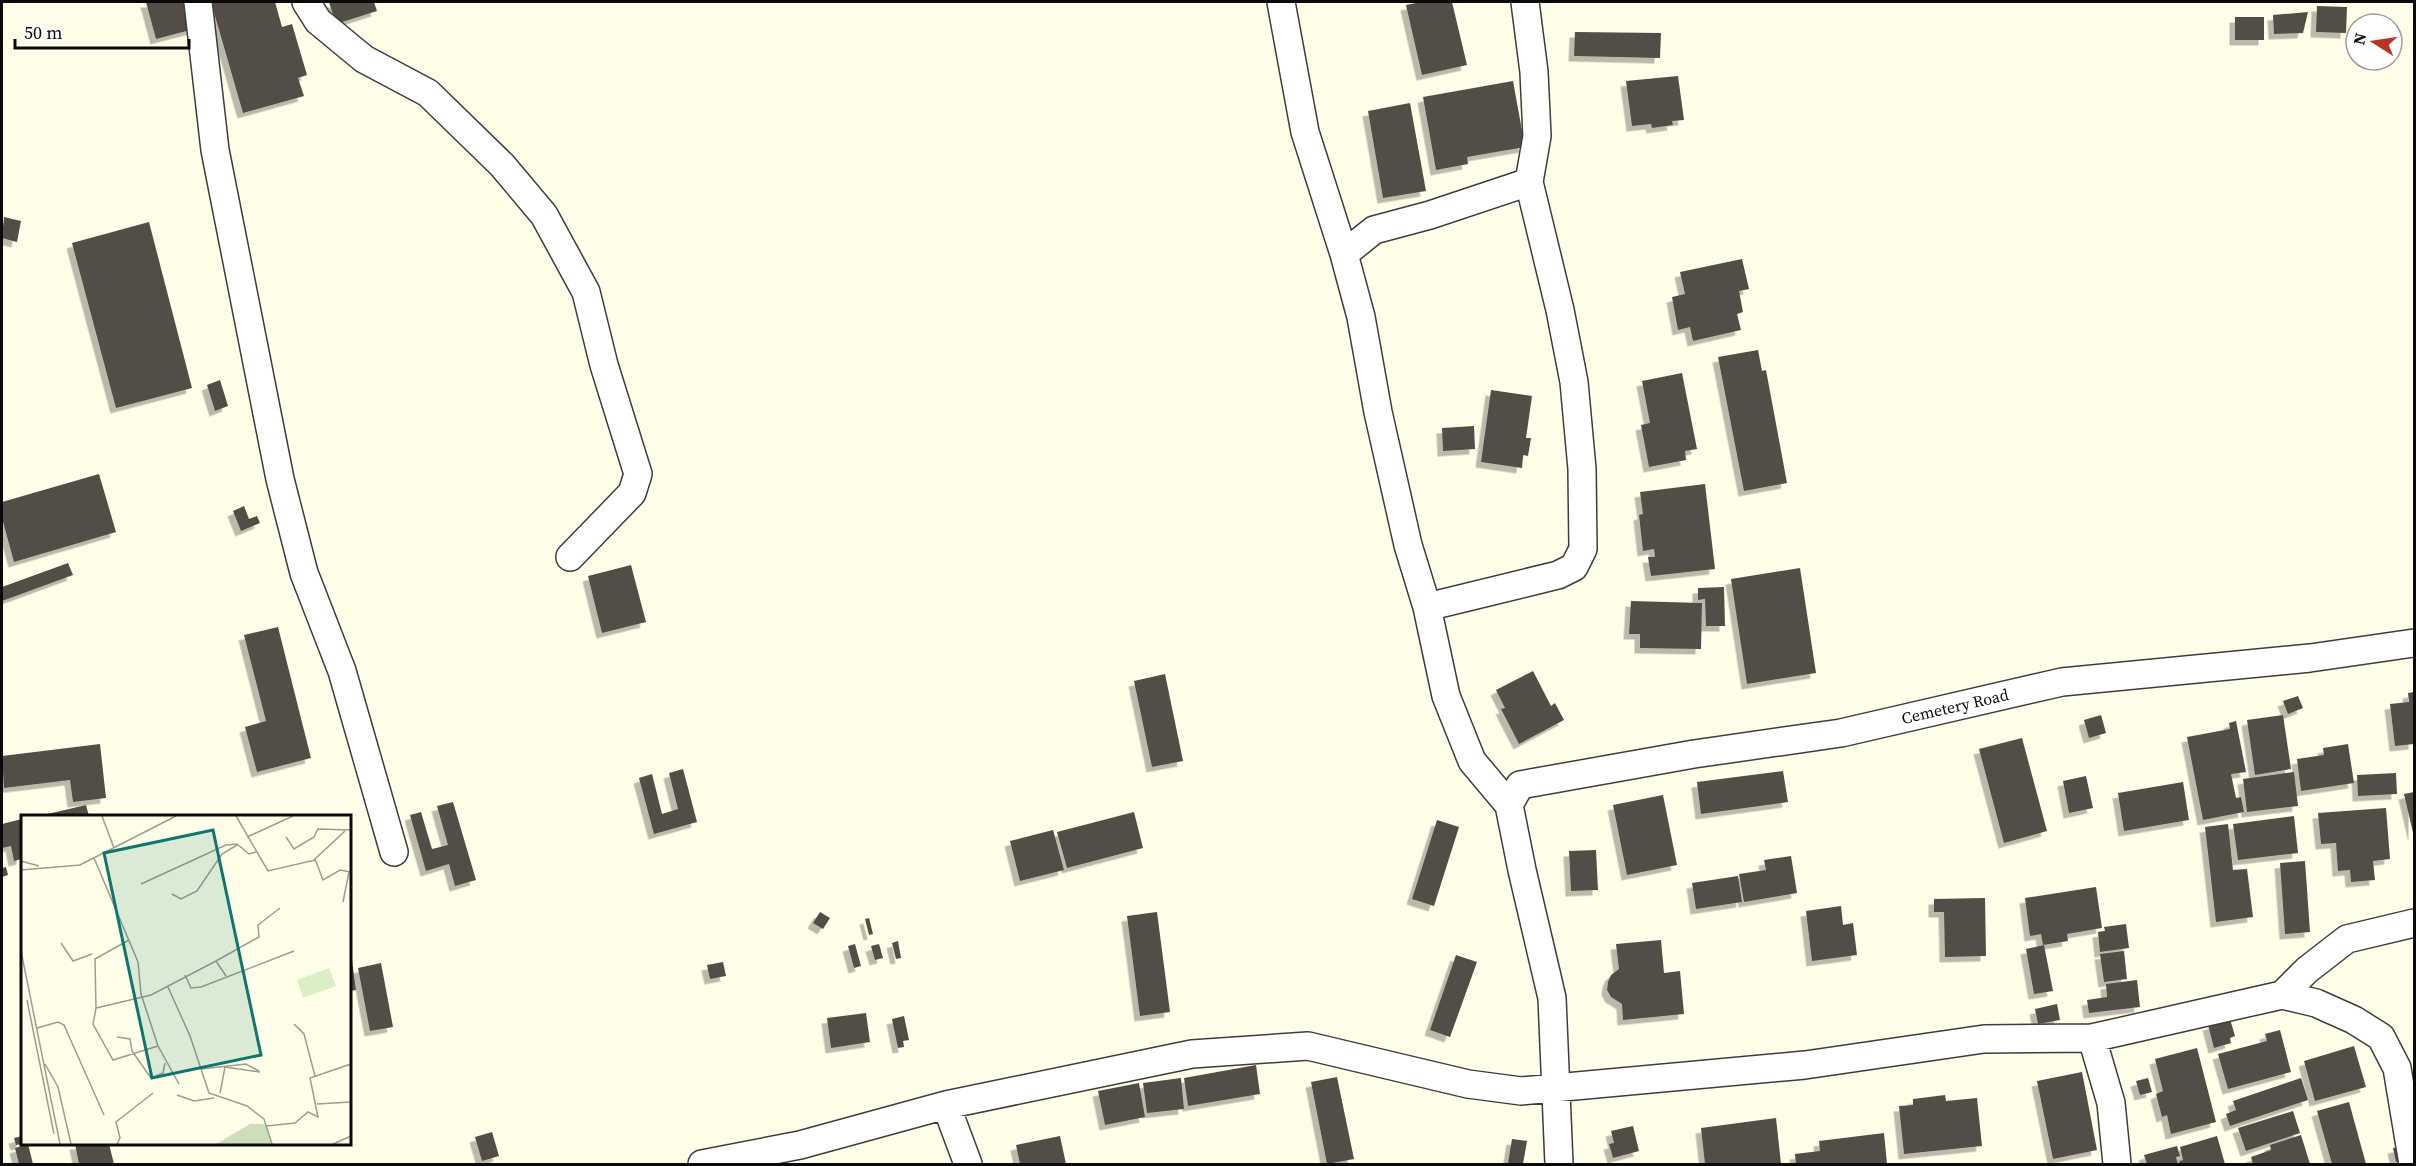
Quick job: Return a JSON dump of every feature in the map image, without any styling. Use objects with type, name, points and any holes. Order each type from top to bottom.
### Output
[{"type":"street","points":[[198,2],[215,150],[280,479],[304,573],[342,671],[394,852]]},
{"type":"street","points":[[306,2],[318,21],[364,59],[428,93],[502,165],[544,215],[586,292],[604,365],[638,474],[632,492],[570,557]]},
{"type":"street","points":[[1281,2],[1305,132],[1344,254],[1361,317],[1378,412],[1408,545],[1427,607],[1446,696],[1472,761],[1509,804],[1552,998],[1554,1089],[1559,1164]]},
{"type":"street","points":[[1427,607],[1558,575],[1574,567],[1583,549],[1582,469],[1574,382],[1547,251],[1529,182],[1537,136],[1534,72],[1525,2]]},
{"type":"street","points":[[1344,254],[1374,230],[1430,215],[1529,182]]},
{"type":"street","name":"Cemetery Road","points":[[1509,804],[1520,785],[1694,753],[1841,733],[2062,682],[2310,658],[2415,643]]},
{"type":"street","points":[[2282,995],[2307,970],[2347,939],[2415,923]]},
{"type":"street","points":[[702,1164],[801,1145],[946,1105],[1192,1054],[1308,1046],[1468,1084],[1521,1091],[1805,1065],[1984,1040],[2092,1038],[2282,995],[2316,1003],[2354,1020],[2381,1037],[2397,1068],[2413,1164]]},
{"type":"street","points":[[2092,1038],[2111,1103],[2117,1164]]},
{"type":"street","points":[[946,1105],[968,1164]]},
{"type":"building","points":[[146,2],[184,2],[198,28],[156,39]]},
{"type":"building","points":[[211,2],[275,2],[282,27],[292,24],[307,75],[298,78],[304,96],[243,113]]},
{"type":"building","points":[[329,2],[374,2],[377,11],[336,24]]},
{"type":"building","points":[[1421,2],[1452,2],[1467,65],[1422,75],[1406,5]]},
{"type":"building","points":[[2317,6],[2347,7],[2347,12],[2344,12],[2344,33],[2316,32]]},
{"type":"building","points":[[2308,12],[2303,33],[2274,34],[2273,15]]},
{"type":"building","points":[[2235,17],[2264,17],[2264,40],[2235,40]]},
{"type":"building","points":[[1575,32],[1661,33],[1660,58],[1574,56]]},
{"type":"building","points":[[1678,76],[1684,120],[1672,121],[1673,125],[1652,128],[1651,124],[1632,126],[1626,81]]},
{"type":"building","points":[[1513,81],[1525,147],[1467,157],[1468,164],[1436,170],[1423,97]]},
{"type":"building","points":[[1410,103],[1426,191],[1383,198],[1368,111]]},
{"type":"building","points":[[4,217],[21,221],[17,242],[2,238]]},
{"type":"building","points":[[149,222],[192,388],[116,408],[72,243]]},
{"type":"building","points":[[1742,259],[1749,289],[1739,291],[1743,312],[1737,314],[1741,330],[1693,341],[1690,327],[1678,330],[1672,297],[1685,294],[1680,272]]},
{"type":"building","points":[[1758,350],[1762,371],[1766,370],[1787,483],[1744,491],[1718,357]]},
{"type":"building","points":[[1682,373],[1697,449],[1685,451],[1686,460],[1649,467],[1641,425],[1650,423],[1642,381]]},
{"type":"building","points":[[220,380],[228,406],[215,411],[207,385]]},
{"type":"building","points":[[1491,390],[1532,396],[1526,438],[1531,438],[1528,456],[1523,455],[1522,468],[1481,462]]},
{"type":"building","points":[[1474,426],[1475,449],[1443,451],[1442,428]]},
{"type":"building","points":[[99,474],[116,532],[14,562],[2,518],[2,502]]},
{"type":"building","points":[[1705,484],[1715,569],[1651,576],[1648,557],[1655,557],[1654,549],[1643,551],[1639,515],[1643,514],[1640,492]]},
{"type":"building","points":[[244,506],[249,519],[257,516],[260,523],[241,531],[233,511]]},
{"type":"building","points":[[68,563],[73,575],[2,601],[2,587]]},
{"type":"building","points":[[631,565],[646,622],[602,633],[588,576]]},
{"type":"building","points":[[1800,568],[1816,673],[1747,684],[1731,579]]},
{"type":"building","points":[[1724,587],[1725,626],[1706,626],[1705,599],[1698,600],[1698,588]]},
{"type":"building","points":[[1631,601],[1702,603],[1701,649],[1640,648],[1640,634],[1629,634]]},
{"type":"building","points":[[278,627],[311,758],[257,772],[245,727],[266,721],[244,635]]},
{"type":"building","points":[[1533,671],[1551,706],[1555,703],[1564,720],[1519,744],[1501,709],[1505,708],[1496,690]]},
{"type":"building","points":[[1165,674],[1183,761],[1152,767],[1134,681]]},
{"type":"building","points":[[2414,692],[2414,744],[2395,746],[2390,704],[2409,702],[2408,693]]},
{"type":"building","points":[[2298,696],[2303,708],[2288,714],[2283,701]]},
{"type":"building","points":[[2101,715],[2106,733],[2089,738],[2084,720]]},
{"type":"building","points":[[2283,715],[2291,769],[2255,775],[2247,720]]},
{"type":"building","points":[[2236,721],[2246,772],[2231,774],[2236,798],[2241,797],[2244,812],[2203,820],[2187,737],[2230,729],[2229,723]]},
{"type":"building","points":[[2022,738],[2047,831],[2004,843],[1979,749]]},
{"type":"building","points":[[100,744],[106,798],[73,802],[70,780],[4,788],[2,756]]},
{"type":"building","points":[[2348,744],[2354,783],[2301,791],[2297,759],[2324,755],[2323,748]]},
{"type":"building","points":[[683,769],[697,822],[654,834],[639,778],[652,774],[662,814],[678,809],[669,773]]},
{"type":"building","points":[[1783,771],[1788,802],[1701,814],[1697,782]]},
{"type":"building","points":[[2294,772],[2298,806],[2247,812],[2243,779]]},
{"type":"building","points":[[2396,773],[2397,794],[2358,796],[2357,775]]},
{"type":"building","points":[[2086,776],[2093,808],[2069,813],[2063,781]]},
{"type":"building","points":[[2183,782],[2189,820],[2124,831],[2118,793]]},
{"type":"building","points":[[2414,792],[2414,837],[2404,794]]},
{"type":"building","points":[[1663,795],[1677,865],[1627,875],[1613,805]]},
{"type":"building","points":[[453,802],[476,880],[455,886],[449,864],[426,871],[410,815],[421,812],[432,849],[448,845],[437,806]]},
{"type":"building","points":[[86,805],[89,815],[43,815]]},
{"type":"building","points":[[2386,808],[2390,859],[2373,861],[2375,880],[2351,882],[2350,870],[2338,871],[2336,843],[2321,844],[2318,813]]},
{"type":"building","points":[[1134,812],[1143,848],[1067,868],[1057,832]]},
{"type":"building","points":[[2294,816],[2298,853],[2238,860],[2233,824]]},
{"type":"building","points":[[21,819],[21,859],[14,861],[11,846],[2,848],[2,824]]},
{"type":"building","points":[[1437,820],[1459,827],[1434,906],[1412,899]]},
{"type":"building","points":[[2228,824],[2233,870],[2247,869],[2253,917],[2216,922],[2205,827]]},
{"type":"building","points":[[1053,830],[1064,870],[1020,881],[1010,841]]},
{"type":"building","points":[[1596,850],[1598,890],[1571,891],[1569,851]]},
{"type":"building","points":[[1791,856],[1797,893],[1744,902],[1739,874],[1766,870],[1764,860]]},
{"type":"building","points":[[2305,861],[2310,932],[2285,934],[2280,863]]},
{"type":"building","points":[[6,867],[8,875],[2,877],[2,868]]},
{"type":"building","points":[[1738,876],[1742,902],[1696,909],[1692,883]]},
{"type":"building","points":[[2096,887],[2102,928],[2067,934],[2068,941],[2043,945],[2041,934],[2030,936],[2025,898]]},
{"type":"building","points":[[1985,898],[1986,956],[1945,957],[1944,912],[1934,912],[1934,899]]},
{"type":"building","points":[[1841,906],[1843,925],[1853,923],[1857,955],[1812,961],[1806,911]]},
{"type":"building","points":[[820,912],[830,918],[823,929],[813,923]]},
{"type":"building","points":[[1157,912],[1170,1012],[1140,1016],[1127,916]]},
{"type":"building","points":[[869,918],[873,934],[869,935],[865,919]]},
{"type":"building","points":[[2126,924],[2129,948],[2100,952],[2098,932],[2105,931],[2104,927]]},
{"type":"building","points":[[1661,940],[1664,973],[1680,971],[1684,1014],[1623,1020],[1622,1004],[1611,997],[1607,990],[1611,975],[1619,969],[1616,944]]},
{"type":"building","points":[[898,941],[901,958],[896,959],[892,943]]},
{"type":"building","points":[[855,944],[861,966],[854,968],[848,946]]},
{"type":"building","points":[[879,944],[883,958],[875,960],[871,946]]},
{"type":"building","points":[[2044,945],[2053,991],[2034,994],[2026,949]]},
{"type":"building","points":[[2124,951],[2127,979],[2104,982],[2100,954]]},
{"type":"building","points":[[1456,955],[1477,962],[1450,1037],[1430,1030]]},
{"type":"building","points":[[351,961],[352,961],[356,990],[351,991]]},
{"type":"building","points":[[723,962],[726,976],[710,979],[707,965]]},
{"type":"building","points":[[381,963],[393,1027],[370,1031],[358,968]]},
{"type":"building","points":[[2137,980],[2140,1007],[2089,1013],[2087,1000],[2107,997],[2106,984]]},
{"type":"building","points":[[2057,1004],[2060,1020],[2038,1024],[2035,1009]]},
{"type":"building","points":[[866,1013],[870,1042],[831,1048],[827,1018]]},
{"type":"building","points":[[904,1016],[909,1040],[903,1041],[904,1047],[898,1048],[892,1019]]},
{"type":"building","points":[[2230,1019],[2235,1036],[2230,1038],[2231,1043],[2214,1048],[2208,1025]]},
{"type":"building","points":[[2280,1030],[2291,1072],[2228,1089],[2218,1054],[2267,1041],[2265,1034]]},
{"type":"building","points":[[2354,1046],[2366,1087],[2315,1101],[2304,1061]]},
{"type":"building","points":[[2197,1048],[2216,1122],[2171,1134],[2167,1115],[2162,1117],[2156,1094],[2163,1091],[2155,1059]]},
{"type":"building","points":[[1256,1065],[1260,1094],[1188,1106],[1184,1078]]},
{"type":"building","points":[[2082,1072],[2097,1150],[2053,1159],[2037,1081]]},
{"type":"building","points":[[1337,1077],[1354,1159],[1327,1164],[1311,1082]]},
{"type":"building","points":[[1181,1078],[1184,1109],[1147,1113],[1143,1083]]},
{"type":"building","points":[[2148,1078],[2152,1092],[2140,1095],[2136,1081]]},
{"type":"building","points":[[2301,1078],[2308,1100],[2230,1126],[2226,1114],[2236,1110],[2233,1101]]},
{"type":"building","points":[[1139,1083],[1145,1117],[1105,1125],[1098,1091]]},
{"type":"building","points":[[1945,1095],[1946,1101],[1977,1098],[1982,1146],[1904,1154],[1899,1106],[1913,1105],[1913,1099]]},
{"type":"building","points":[[2349,1102],[2366,1164],[2332,1164],[2317,1111]]},
{"type":"building","points":[[2293,1111],[2300,1133],[2246,1151],[2238,1128]]},
{"type":"building","points":[[1776,1118],[1781,1164],[1705,1164],[1701,1128]]},
{"type":"building","points":[[1633,1126],[1639,1151],[1613,1158],[1609,1144],[1614,1143],[1611,1131]]},
{"type":"building","points":[[492,1132],[499,1156],[482,1161],[475,1137]]},
{"type":"building","points":[[1884,1133],[1887,1164],[1796,1164],[1795,1154],[1820,1151],[1819,1141]]},
{"type":"building","points":[[2301,1135],[2310,1164],[2253,1164],[2251,1157],[2271,1150],[2270,1145]]},
{"type":"building","points":[[21,1136],[21,1144],[16,1145],[14,1138]]},
{"type":"building","points":[[1060,1136],[1066,1164],[1020,1164],[1016,1145]]},
{"type":"building","points":[[2217,1136],[2225,1164],[2180,1164],[2179,1161],[2183,1160],[2180,1147]]},
{"type":"building","points":[[1512,1139],[1527,1141],[1523,1164],[1508,1163]]},
{"type":"building","points":[[28,1145],[33,1164],[19,1164],[15,1148]]},
{"type":"building","points":[[75,1145],[109,1145],[114,1164],[79,1164]]},
{"type":"building","points":[[2177,1146],[2180,1156],[2176,1157],[2178,1164],[2147,1164],[2144,1155]]},
{"type":"building","points":[[2404,1146],[2406,1160],[2396,1162],[2393,1148]]}]
